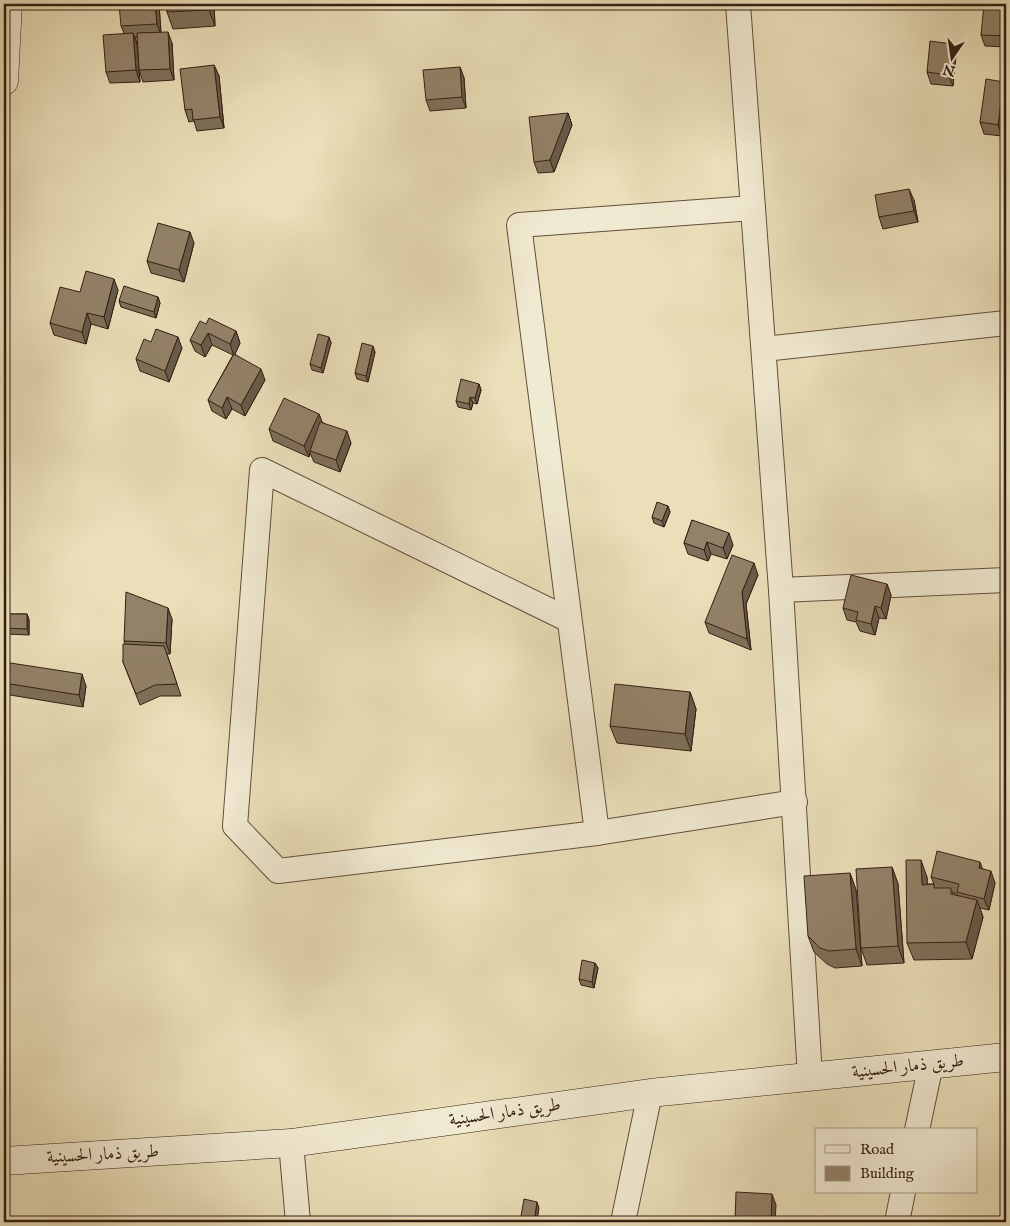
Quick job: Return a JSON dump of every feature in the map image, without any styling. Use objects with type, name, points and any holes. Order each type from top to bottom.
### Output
[{"type":"main road","points":[[4,80],[8,4]]},
{"type":"main road","name":"طريق ذمار الحسينية","points":[[4,1161],[291,1144],[650,1093],[1006,1057]]},
{"type":"street","points":[[738,4],[782,590],[810,1077]]},
{"type":"street","points":[[597,834],[519,225],[753,208]]},
{"type":"street","points":[[764,349],[1006,323]]},
{"type":"street","points":[[570,620],[262,470],[235,826],[278,871],[597,834],[794,802]]},
{"type":"street","points":[[782,590],[1006,580]]},
{"type":"street","points":[[917,1128],[931,1064]]},
{"type":"street","points":[[623,1222],[650,1093]]},
{"type":"street","points":[[291,1144],[298,1222]]},
{"type":"street","points":[[897,1222],[903,1194]]},
{"type":"building","points":[[119,4],[155,4],[157,24],[121,26]]},
{"type":"building","points":[[167,4],[209,4],[209,10],[167,12]]},
{"type":"building","points":[[984,4],[1006,5],[1006,36],[981,35]]},
{"type":"building","points":[[168,32],[170,69],[139,70],[137,33]]},
{"type":"building","points":[[133,33],[136,70],[106,72],[103,35]]},
{"type":"building","points":[[930,41],[952,44],[948,75],[927,72]]},
{"type":"building","points":[[214,65],[220,117],[193,120],[192,109],[185,110],[180,69]]},
{"type":"building","points":[[460,67],[462,97],[426,100],[423,70]]},
{"type":"building","points":[[986,79],[1004,82],[998,125],[980,122]]},
{"type":"building","points":[[568,113],[550,160],[534,162],[529,117]]},
{"type":"building","points":[[909,189],[914,211],[879,217],[875,195]]},
{"type":"building","points":[[158,223],[190,232],[179,270],[147,261]]},
{"type":"building","points":[[86,271],[114,279],[104,317],[87,313],[82,332],[50,323],[60,287],[80,292]]},
{"type":"building","points":[[124,286],[158,297],[154,312],[119,301]]},
{"type":"building","points":[[209,318],[236,331],[230,344],[208,333],[201,345],[190,340],[200,321],[206,324]]},
{"type":"building","points":[[156,329],[178,337],[165,371],[136,359],[144,339],[151,342]]},
{"type":"building","points":[[318,334],[329,337],[321,368],[310,364]]},
{"type":"building","points":[[362,343],[373,346],[366,376],[355,373]]},
{"type":"building","points":[[234,354],[261,369],[241,405],[227,397],[222,408],[208,400]]},
{"type":"building","points":[[461,379],[479,384],[475,398],[470,397],[469,404],[456,401]]},
{"type":"building","points":[[284,398],[319,414],[304,446],[269,429]]},
{"type":"building","points":[[320,422],[347,431],[336,460],[310,451]]},
{"type":"building","points":[[657,502],[668,506],[662,521],[652,517]]},
{"type":"building","points":[[692,520],[729,533],[723,548],[707,542],[704,550],[684,543]]},
{"type":"building","points":[[732,555],[754,563],[742,592],[747,639],[705,622]]},
{"type":"building","points":[[851,575],[887,584],[881,608],[875,606],[871,624],[856,620],[858,612],[843,608]]},
{"type":"building","points":[[126,592],[168,608],[166,643],[124,641]]},
{"type":"building","points":[[4,614],[27,614],[27,629],[4,628]]},
{"type":"building","points":[[123,644],[164,646],[177,684],[155,685],[136,694],[123,662]]},
{"type":"building","points":[[4,662],[82,674],[79,695],[4,683]]},
{"type":"building","points":[[615,684],[690,692],[685,734],[610,726]]},
{"type":"building","points":[[937,851],[980,862],[979,868],[991,871],[984,899],[957,892],[959,884],[931,877]]},
{"type":"building","points":[[906,860],[921,860],[922,885],[934,884],[934,888],[951,888],[951,894],[977,900],[966,942],[907,943]]},
{"type":"building","points":[[892,867],[898,946],[861,948],[856,869]]},
{"type":"building","points":[[850,873],[856,949],[829,951],[820,948],[808,936],[804,876]]},
{"type":"building","points":[[582,960],[595,963],[592,982],[579,979]]},
{"type":"building","points":[[736,1192],[772,1194],[771,1222],[735,1222]]},
{"type":"building","points":[[524,1199],[537,1202],[534,1222],[520,1222]]}]
